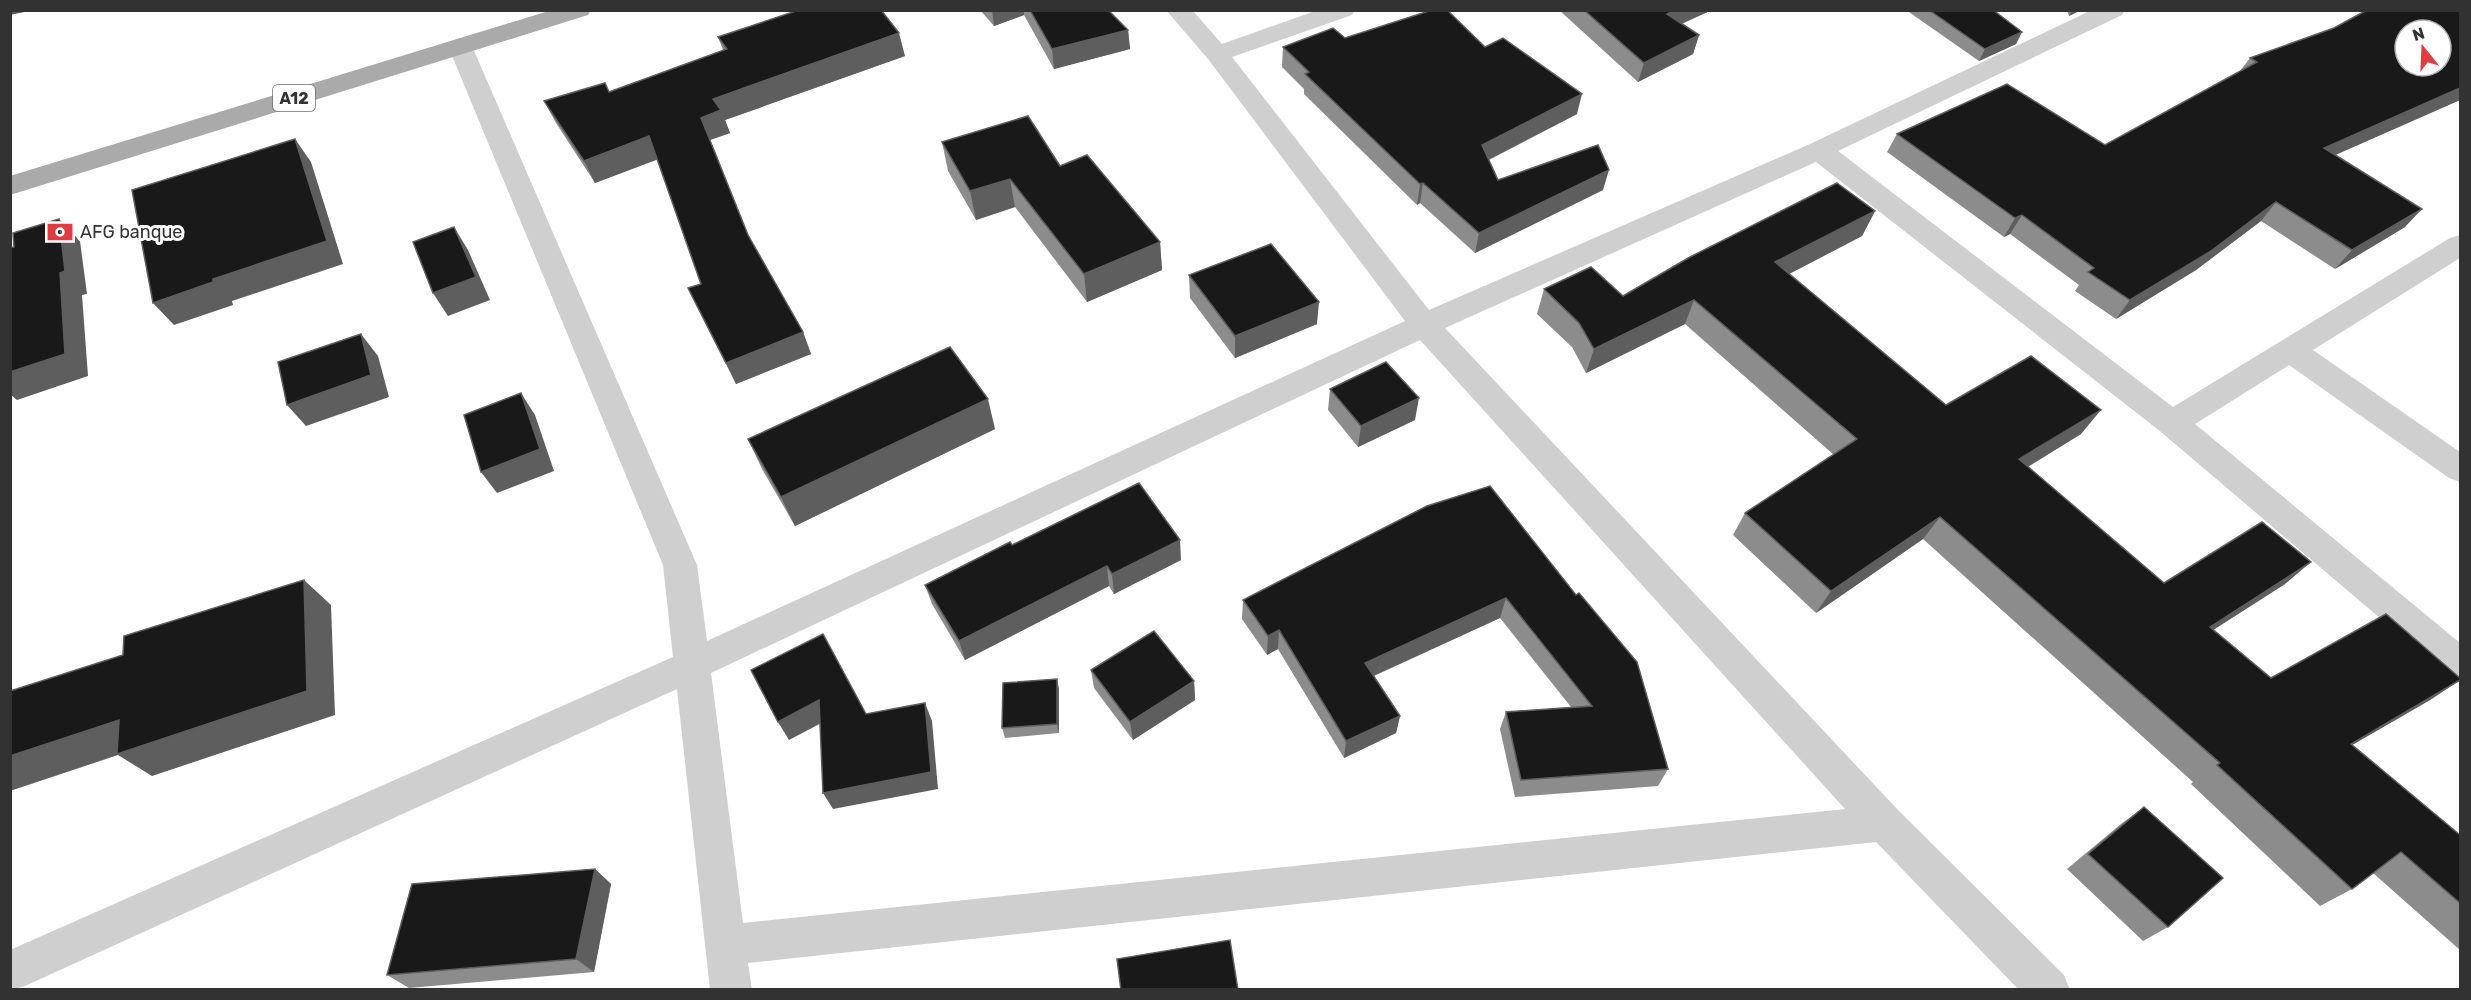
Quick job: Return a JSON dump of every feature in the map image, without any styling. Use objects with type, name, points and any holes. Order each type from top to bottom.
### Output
[{"type":"main road","name":"A12","points":[[10,186],[579,10]]},
{"type":"street","points":[[1178,10],[1217,54],[1425,325],[1884,823],[2049,990]]},
{"type":"street","points":[[1217,54],[1343,10]]},
{"type":"street","points":[[10,971],[690,666],[1425,325],[1819,150],[2113,10]]},
{"type":"street","points":[[460,46],[680,565],[690,666],[730,990]]},
{"type":"street","points":[[1819,150],[2172,423],[2460,664]]},
{"type":"street","points":[[2172,423],[2460,244]]},
{"type":"street","points":[[2290,350],[2460,468]]},
{"type":"street","points":[[726,945],[1884,823]]},
{"type":"building","points":[[799,10],[881,10],[899,33],[713,99],[721,110],[701,118],[748,235],[803,332],[726,363],[688,288],[701,284],[649,136],[584,161],[544,101],[605,83],[609,92],[727,49],[718,37]]},
{"type":"building","points":[[1030,10],[1108,10],[1128,30],[1052,49]]},
{"type":"building","points":[[1432,10],[1447,10],[1485,47],[1503,38],[1582,94],[1482,145],[1498,180],[1598,145],[1609,170],[1479,233],[1423,183],[1420,184],[1305,74],[1309,72],[1283,47],[1333,28],[1345,38]]},
{"type":"building","points":[[1584,10],[1675,10],[1667,14],[1699,35],[1644,63]]},
{"type":"building","points":[[1929,10],[1993,10],[2022,32],[1985,49]]},
{"type":"building","points":[[2367,10],[2460,10],[2460,88],[2324,148],[2422,209],[2352,250],[2276,202],[2211,251],[2130,300],[2088,272],[2094,268],[2022,215],[2015,218],[1897,134],[2007,84],[2105,145],[2257,62],[2250,58],[2334,28]]},
{"type":"building","points":[[1028,116],[1060,166],[1087,155],[1160,242],[1084,274],[1010,179],[970,191],[942,142]]},
{"type":"building","points":[[295,139],[327,241],[213,279],[213,282],[153,303],[132,190]]},
{"type":"building","points":[[1837,183],[1875,211],[1775,262],[1946,405],[2031,356],[2101,410],[2019,459],[2164,583],[2262,522],[2311,562],[2210,627],[2271,678],[2386,614],[2460,678],[2351,744],[2460,835],[2460,903],[2401,852],[2352,889],[2217,765],[2220,763],[1940,517],[1831,591],[1745,513],[1857,439],[1694,300],[1594,349],[1579,323],[1544,289],[1591,267],[1623,296],[1690,257]]},
{"type":"building","points":[[59,219],[65,271],[60,273],[65,354],[10,372],[10,248],[14,247],[13,233]]},
{"type":"building","points":[[454,227],[476,277],[433,293],[413,242]]},
{"type":"building","points":[[1271,244],[1319,302],[1235,336],[1189,275]]},
{"type":"building","points":[[361,334],[371,375],[287,405],[278,362]]},
{"type":"building","points":[[950,347],[988,399],[781,497],[748,439]]},
{"type":"building","points":[[1386,362],[1419,398],[1361,426],[1330,389]]},
{"type":"building","points":[[521,393],[540,449],[481,472],[464,415]]},
{"type":"building","points":[[1139,483],[1180,540],[1112,574],[1107,566],[959,641],[925,585],[1010,542],[1012,545]]},
{"type":"building","points":[[1490,486],[1576,595],[1579,593],[1637,662],[1668,769],[1521,780],[1506,712],[1592,706],[1506,598],[1365,663],[1400,716],[1346,741],[1279,630],[1268,636],[1243,600],[1427,506]]},
{"type":"building","points":[[304,580],[307,691],[117,754],[119,720],[10,756],[10,691],[123,655],[124,636]]},
{"type":"building","points":[[1154,631],[1194,681],[1130,722],[1091,670]]},
{"type":"building","points":[[823,634],[866,714],[925,703],[931,772],[823,793],[819,700],[778,722],[751,670]]},
{"type":"building","points":[[1057,679],[1057,724],[1002,728],[1003,683]]},
{"type":"building","points":[[2144,807],[2223,878],[2168,927],[2088,854]]},
{"type":"building","points":[[595,869],[576,959],[387,975],[412,884]]},
{"type":"building","points":[[1230,940],[1238,990],[1121,990],[1117,959]]},
{"type":"place","name":"AFG banque","points":[[60,232]]}]
